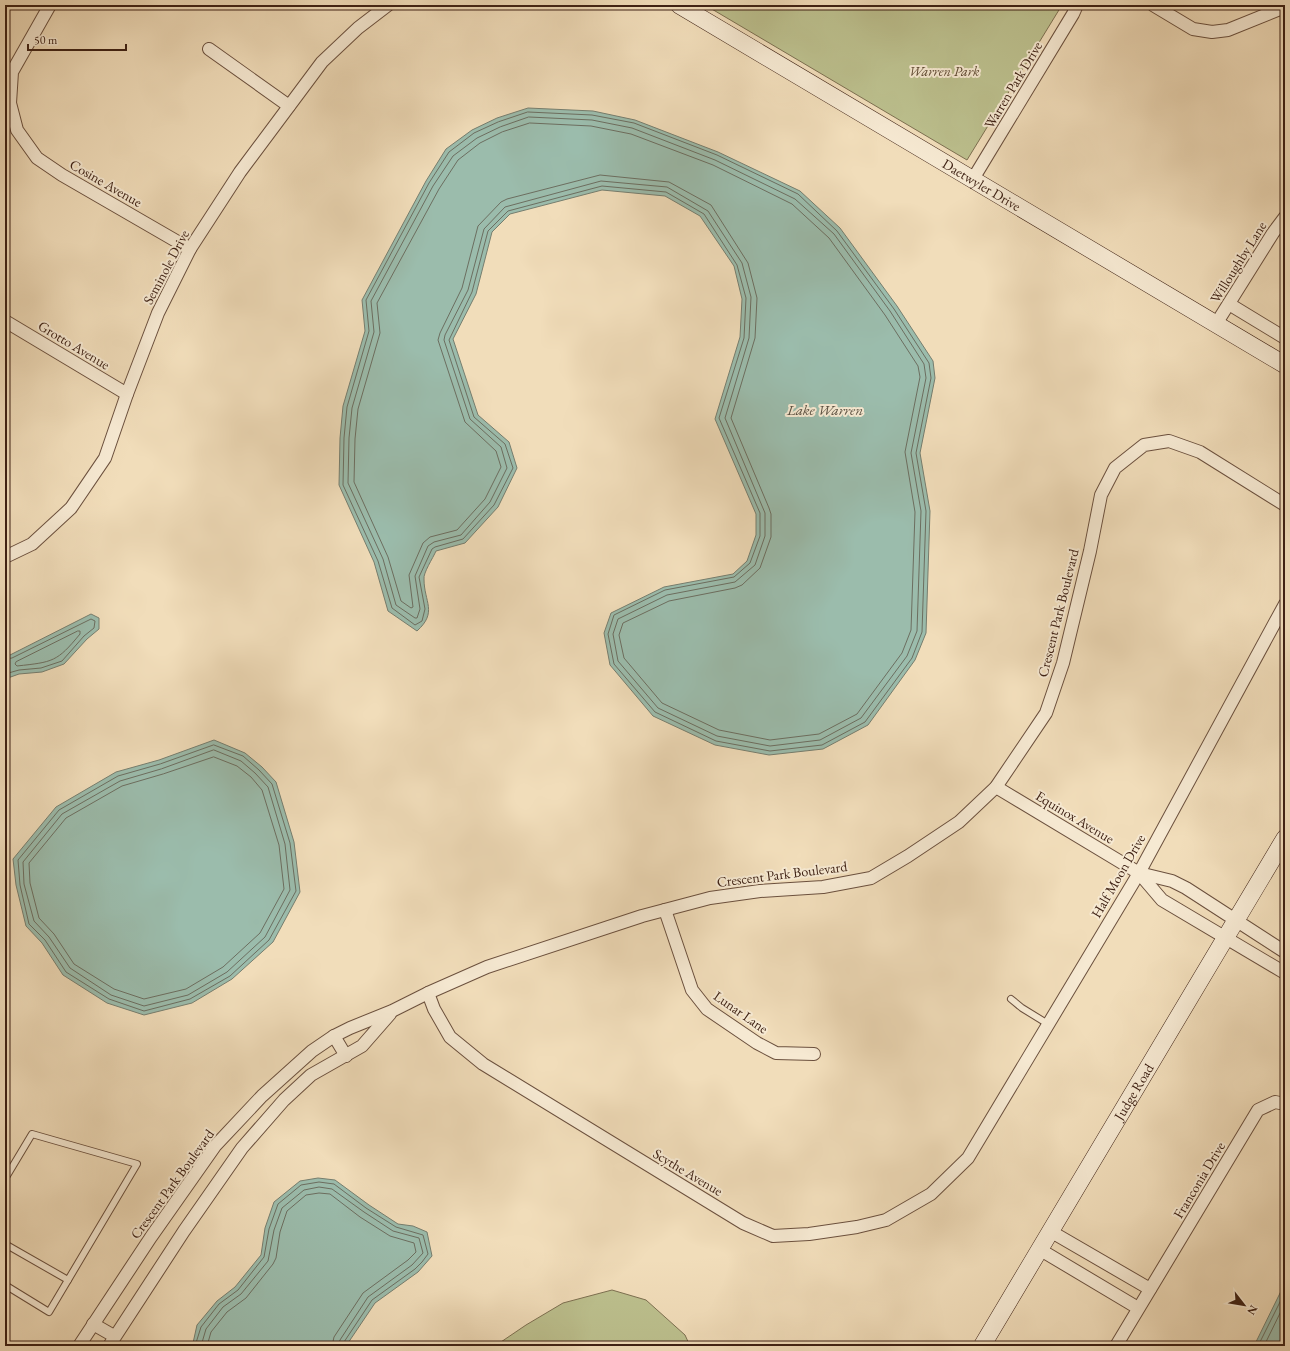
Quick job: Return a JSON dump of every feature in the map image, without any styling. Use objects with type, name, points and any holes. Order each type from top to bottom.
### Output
[{"type":"street","name":"Cosine Avenue","points":[[50,5],[12,72],[10,103],[17,130],[37,158],[62,175],[190,249]]},
{"type":"street","name":"Seminole Drive","points":[[5,557],[32,544],[71,508],[105,458],[127,394],[158,314],[190,249],[240,172],[322,62],[358,28],[388,5]]},
{"type":"street","name":"Daetwyler Drive","points":[[679,5],[1285,365]]},
{"type":"street","name":"Warren Park Drive","points":[[974,179],[1077,5]]},
{"type":"street","points":[[1153,5],[1192,29],[1212,32],[1228,30],[1285,7]]},
{"type":"street","points":[[209,49],[289,106]]},
{"type":"street","name":"Willoughby Lane","points":[[1216,324],[1272,233],[1285,217]]},
{"type":"street","points":[[1228,304],[1285,338]]},
{"type":"street","name":"Grotto Avenue","points":[[5,321],[127,394]]},
{"type":"street","name":"Crescent Park Boulevard","points":[[79,1346],[215,1146],[262,1096],[312,1051],[334,1036],[487,968],[664,910],[710,898],[760,891],[823,887],[871,878],[908,856],[959,822],[996,787],[1046,713],[1064,663],[1090,551],[1100,495],[1115,468],[1144,445],[1169,441],[1200,452],[1285,505]]},
{"type":"street","name":"Half Moon Drive","points":[[968,1158],[1139,873],[1285,604]]},
{"type":"street","name":"Equinox Avenue","points":[[996,787],[1139,873],[1172,881],[1186,888],[1285,952]]},
{"type":"street","name":"Judge Road","points":[[982,1346],[1285,838]]},
{"type":"street","name":"Equinox Avenue","points":[[1139,873],[1162,900],[1285,973]]},
{"type":"street","points":[[1175,907],[1186,888]]},
{"type":"street","name":"Lunar Lane","points":[[664,910],[692,990],[706,1009],[757,1043],[776,1053],[814,1054]]},
{"type":"street","name":"Scythe Avenue","points":[[428,993],[434,1009],[450,1037],[483,1064],[743,1223],[773,1236],[809,1234],[857,1227],[886,1220],[931,1194],[968,1158]]},
{"type":"street","name":"Crescent Park Boulevard","points":[[112,1341],[184,1231],[242,1148],[284,1100],[311,1075],[362,1046],[392,1011]]},
{"type":"street","points":[[334,1036],[346,1056]]},
{"type":"street","name":"Franconia Drive","points":[[1116,1346],[1258,1110],[1275,1102],[1285,1104]]},
{"type":"street","points":[[1050,1231],[1150,1290]]},
{"type":"street","points":[[1039,1249],[1138,1308]]},
{"type":"street","points":[[1097,1284],[1108,1265]]},
{"type":"street","points":[[93,1324],[112,1341]]},
{"type":"lane","points":[[1011,998],[1022,1008],[1048,1024]]},
{"type":"lane","points":[[5,1179],[32,1134],[137,1164],[49,1312],[5,1285]]},
{"type":"lane","points":[[5,1244],[68,1280]]},
{"type":"green space","name":"Warren Park","points":[[705,5],[1062,5],[967,160]]},
{"type":"green space","points":[[612,1290],[646,1300],[685,1335],[690,1346],[495,1346],[563,1303]]},
{"type":"water","name":"Lake Warren","points":[[528,108],[593,111],[635,120],[718,152],[800,191],[840,228],[897,306],[933,361],[935,378],[920,453],[930,511],[926,633],[915,660],[868,725],[823,749],[769,755],[715,745],[653,716],[610,665],[604,633],[611,613],[664,587],[733,574],[747,561],[756,535],[756,514],[715,419],[740,337],[742,299],[734,266],[700,216],[665,196],[602,190],[510,214],[492,232],[476,294],[453,339],[478,415],[509,442],[517,468],[498,507],[465,543],[436,551],[424,576],[428,606],[427,618],[417,631],[388,611],[374,562],[339,485],[340,438],[343,406],[365,331],[362,300],[426,181],[446,149],[472,130],[497,118]]},
{"type":"water","points":[[91,614],[99,618],[99,629],[87,639],[64,664],[42,672],[19,674],[5,679],[5,656],[10,655]]},
{"type":"water","points":[[214,740],[245,753],[262,767],[276,782],[294,842],[300,892],[273,942],[232,979],[192,1003],[144,1015],[107,1003],[63,975],[42,943],[26,926],[16,885],[13,859],[56,807],[116,772],[159,760]]},
{"type":"water","points":[[318,1178],[335,1180],[398,1224],[413,1226],[427,1232],[432,1256],[418,1272],[375,1303],[346,1346],[190,1346],[193,1343],[197,1325],[217,1301],[235,1287],[261,1255],[265,1228],[274,1202],[300,1181]]},
{"type":"water","points":[[1285,1283],[1285,1346],[1254,1346]]}]
